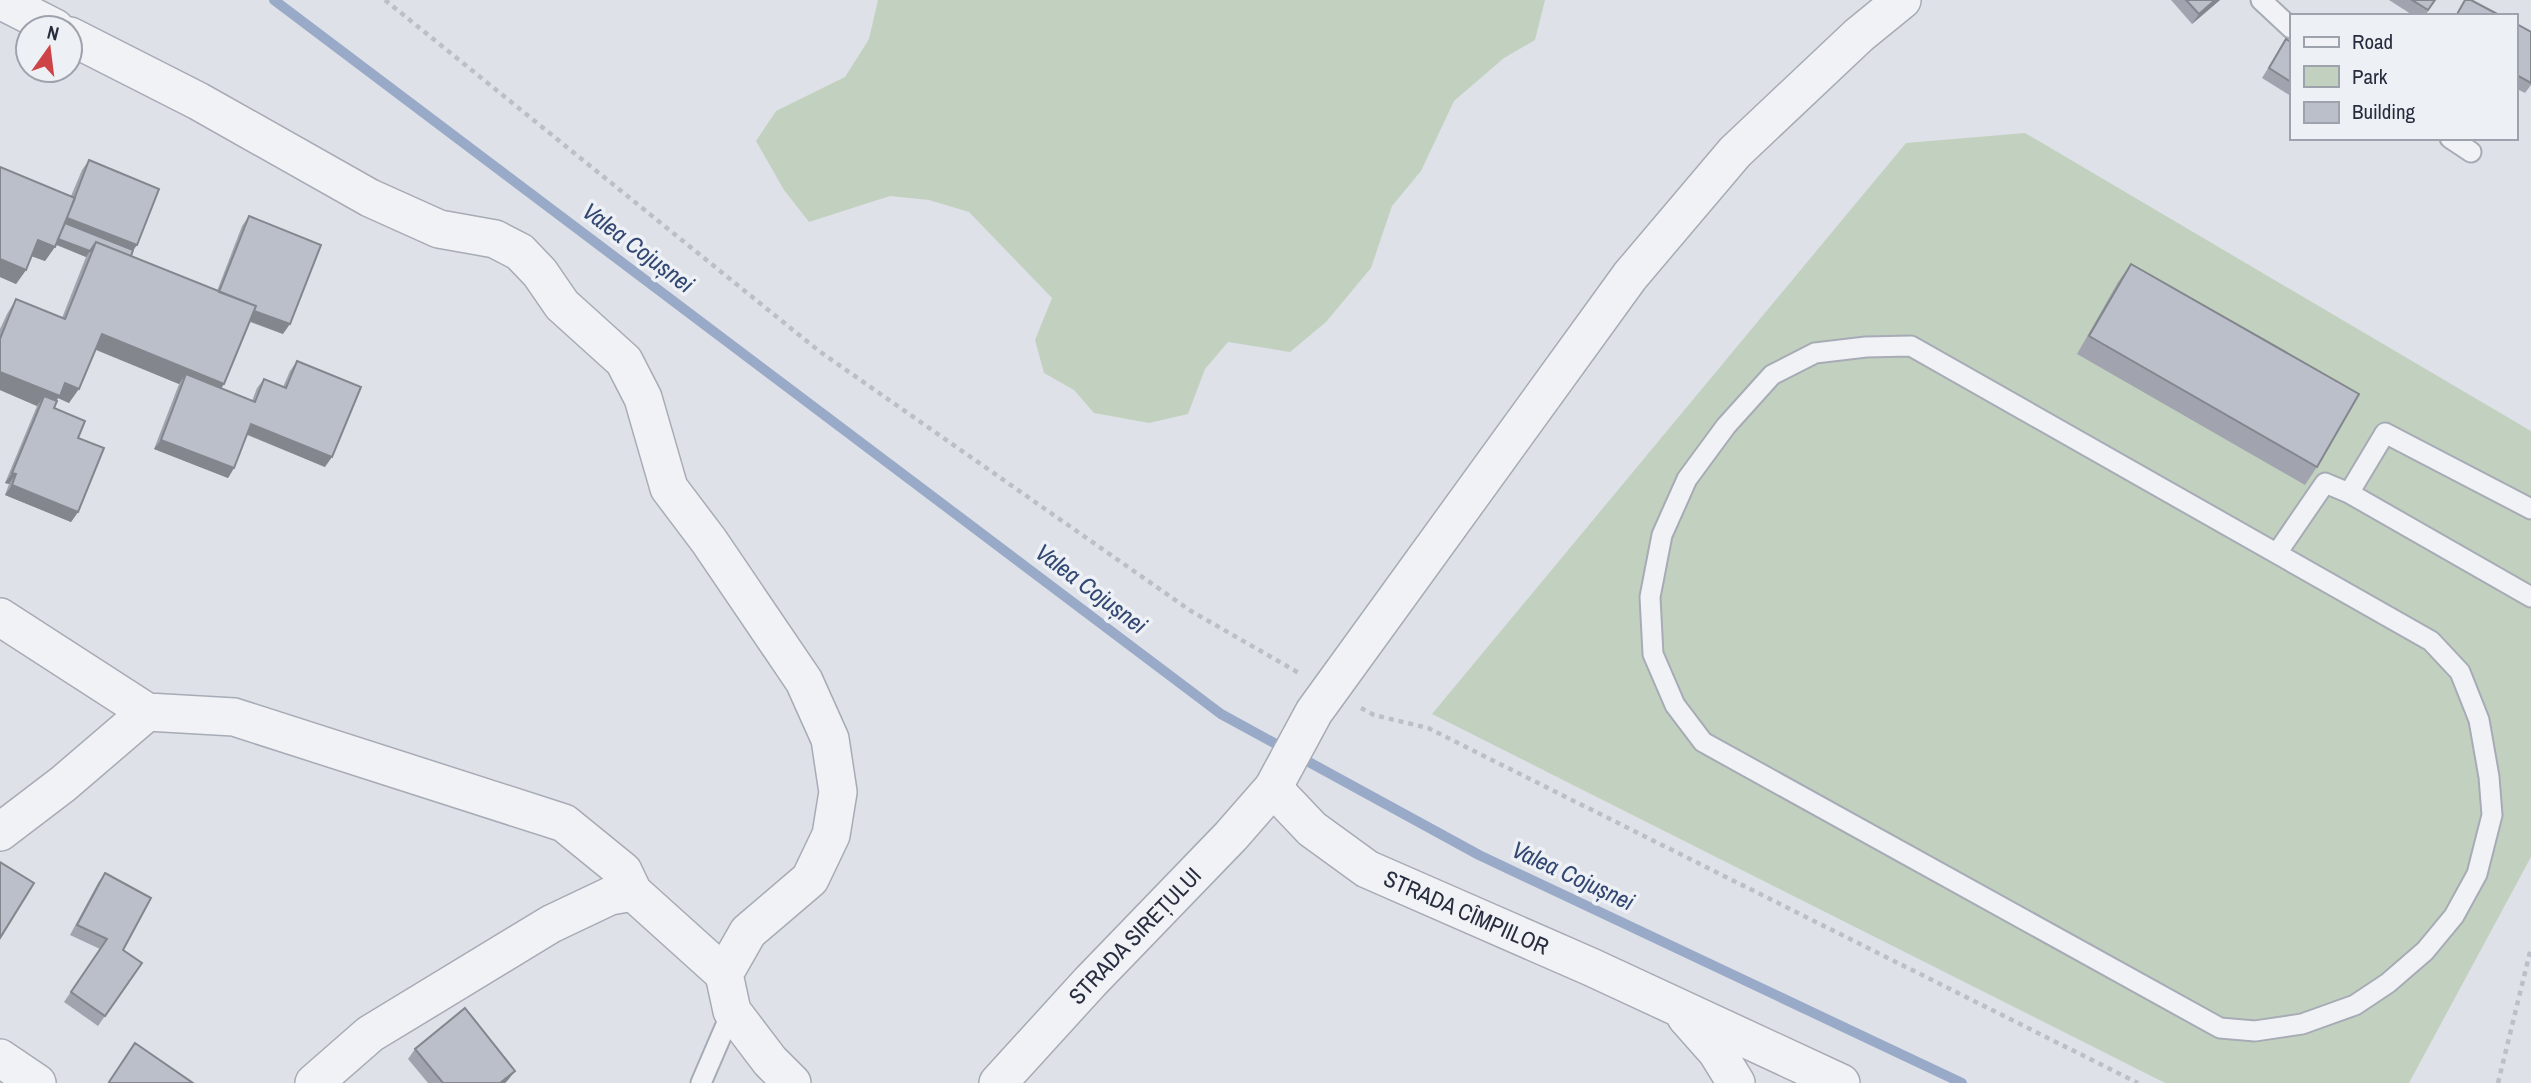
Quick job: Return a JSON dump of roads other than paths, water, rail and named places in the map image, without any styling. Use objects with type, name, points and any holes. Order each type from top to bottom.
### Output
[{"type":"street","points":[[0,0],[28,14]]},
{"type":"street","name":"STRADA SIREȚULUI","points":[[998,1083],[1273,788],[1322,702],[1630,276],[1735,152],[1859,35],[1902,0]]},
{"type":"street","points":[[84,43],[198,101],[370,198],[439,229],[495,239],[520,252],[540,273],[562,305],[624,361],[643,398],[669,488],[709,541],[804,681],[830,738],[838,792],[831,835],[810,879],[748,932],[724,974]]},
{"type":"street","points":[[0,617],[147,712],[234,717],[564,823],[623,871],[633,892],[724,974],[732,1011],[770,1061],[792,1083]]},
{"type":"street","points":[[0,832],[63,784],[147,712]]},
{"type":"street","name":"STRADA CÎMPIILOR","points":[[1273,788],[1312,829],[1367,869],[1591,967],[1841,1083]]},
{"type":"street","points":[[314,1083],[370,1034],[551,924],[610,896],[633,892]]},
{"type":"street","name":"STRADA CÎMPIILOR","points":[[1678,1008],[1717,1052],[1736,1083]]},
{"type":"street","points":[[0,1058],[37,1083]]},
{"type":"lane","points":[[2261,0],[2290,27]]},
{"type":"lane","points":[[2453,140],[2471,152]]},
{"type":"lane","points":[[1911,346],[2277,553],[2431,641],[2460,672],[2479,720],[2489,777],[2492,816],[2477,874],[2454,915],[2426,951],[2388,983],[2354,1005],[2302,1024],[2255,1031],[2220,1028],[1703,742],[1675,705],[1653,654],[1650,597],[1662,534],[1687,479],[1726,426],[1772,374],[1815,353],[1866,347],[1911,346]]},
{"type":"lane","points":[[2349,493],[2385,433],[2531,509]]},
{"type":"lane","points":[[2277,553],[2325,483],[2349,493],[2531,597]]},
{"type":"lane","points":[[701,1083],[732,1011]]},
{"type":"waterway","name":"Valea Cojușnei","points":[[274,0],[1221,714],[1479,855],[1962,1083]]}]
